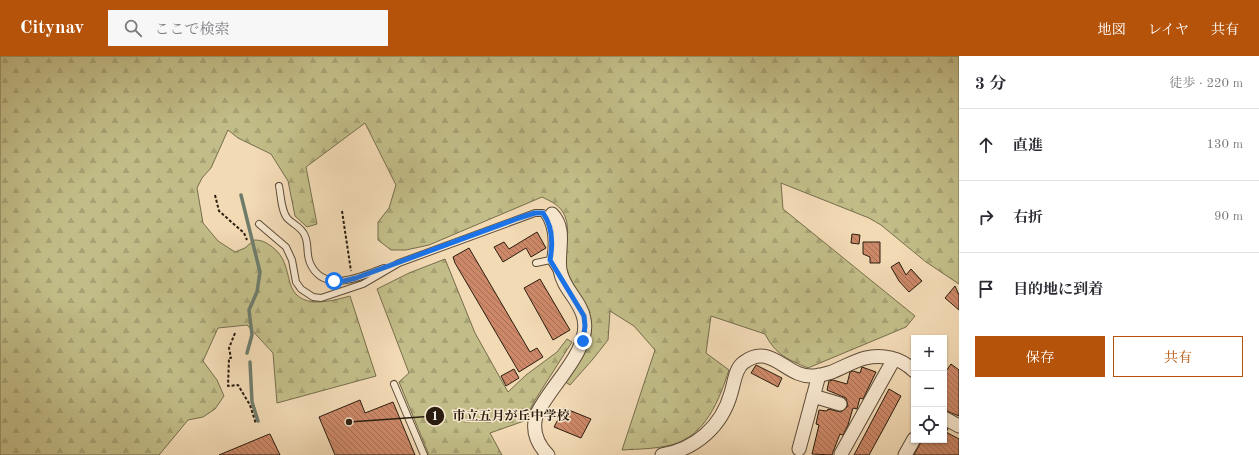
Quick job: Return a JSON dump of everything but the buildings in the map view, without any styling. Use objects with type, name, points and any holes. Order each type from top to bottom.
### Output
[{"type":"street","points":[[548,455],[536,438],[534,423],[536,416],[581,346],[585,330],[582,311],[562,279],[559,264],[560,226],[552,214]]},
{"type":"street","points":[[662,455],[691,445],[715,425],[728,403],[738,369],[750,358],[766,356],[800,375],[819,375],[866,356],[876,355],[894,358],[910,367],[913,371]]},
{"type":"street","points":[[841,454],[894,358]]},
{"type":"street","points":[[799,449],[819,375]]},
{"type":"street","points":[[813,396],[840,404]]},
{"type":"street","points":[[947,420],[959,426]]},
{"type":"street","points":[[905,455],[912,443]]},
{"type":"lane","points":[[279,186],[285,215],[299,227],[305,236],[307,256],[314,270],[322,276],[334,281],[352,279],[535,213],[543,213],[547,219],[553,246],[550,260],[562,279]]},
{"type":"lane","points":[[260,224],[286,247],[292,260],[296,282],[305,292],[313,297],[326,296],[363,284],[399,263]]},
{"type":"lane","points":[[536,263],[550,260]]},
{"type":"lane","points":[[394,384],[424,455]]},
{"type":"path","points":[[215,195],[219,211],[244,233],[247,240]]},
{"type":"path","points":[[342,211],[352,279]]},
{"type":"path","points":[[235,333],[229,348],[231,358],[228,358],[228,386],[238,385],[250,405],[256,424]]},
{"type":"green space","points":[[0,56],[959,56],[959,284],[926,262],[881,225],[869,218],[781,183],[783,209],[915,316],[906,327],[808,368],[783,356],[773,347],[765,334],[711,316],[706,353],[729,370],[721,393],[709,415],[693,434],[671,445],[647,449],[622,450],[655,350],[634,326],[610,311],[608,340],[570,385],[564,381],[585,352],[591,331],[590,321],[585,305],[569,276],[566,267],[565,254],[567,222],[563,212],[558,206],[542,197],[429,245],[406,250],[391,250],[378,240],[378,222],[389,208],[396,185],[365,123],[306,167],[317,224],[307,227],[295,216],[288,181],[271,154],[238,138],[228,130],[211,168],[202,178],[197,188],[203,223],[218,241],[235,252],[245,248],[254,240],[259,240],[271,246],[282,258],[294,292],[300,298],[307,301],[316,302],[350,296],[376,376],[277,403],[273,353],[247,325],[218,328],[203,361],[217,380],[224,396],[215,409],[203,417],[188,420],[159,455],[0,455]]},
{"type":"green space","points":[[445,259],[475,333],[508,392],[526,375],[557,352],[567,339],[572,342],[535,400],[524,421],[490,433],[502,455],[429,455],[399,382],[409,373],[377,289],[409,273]]},
{"type":"waterway","points":[[241,195],[260,272],[257,292],[249,310],[252,335],[247,353]]},
{"type":"waterway","points":[[250,362],[252,402],[258,421]]},
{"type":"place","name":"市立五月が丘中学校","points":[[349,422]]},
{"type":"route","points":[[334,281],[339,282],[356,278],[519,218],[535,213],[543,213],[547,219],[553,246],[550,260],[584,316],[585,326],[583,341]]}]
